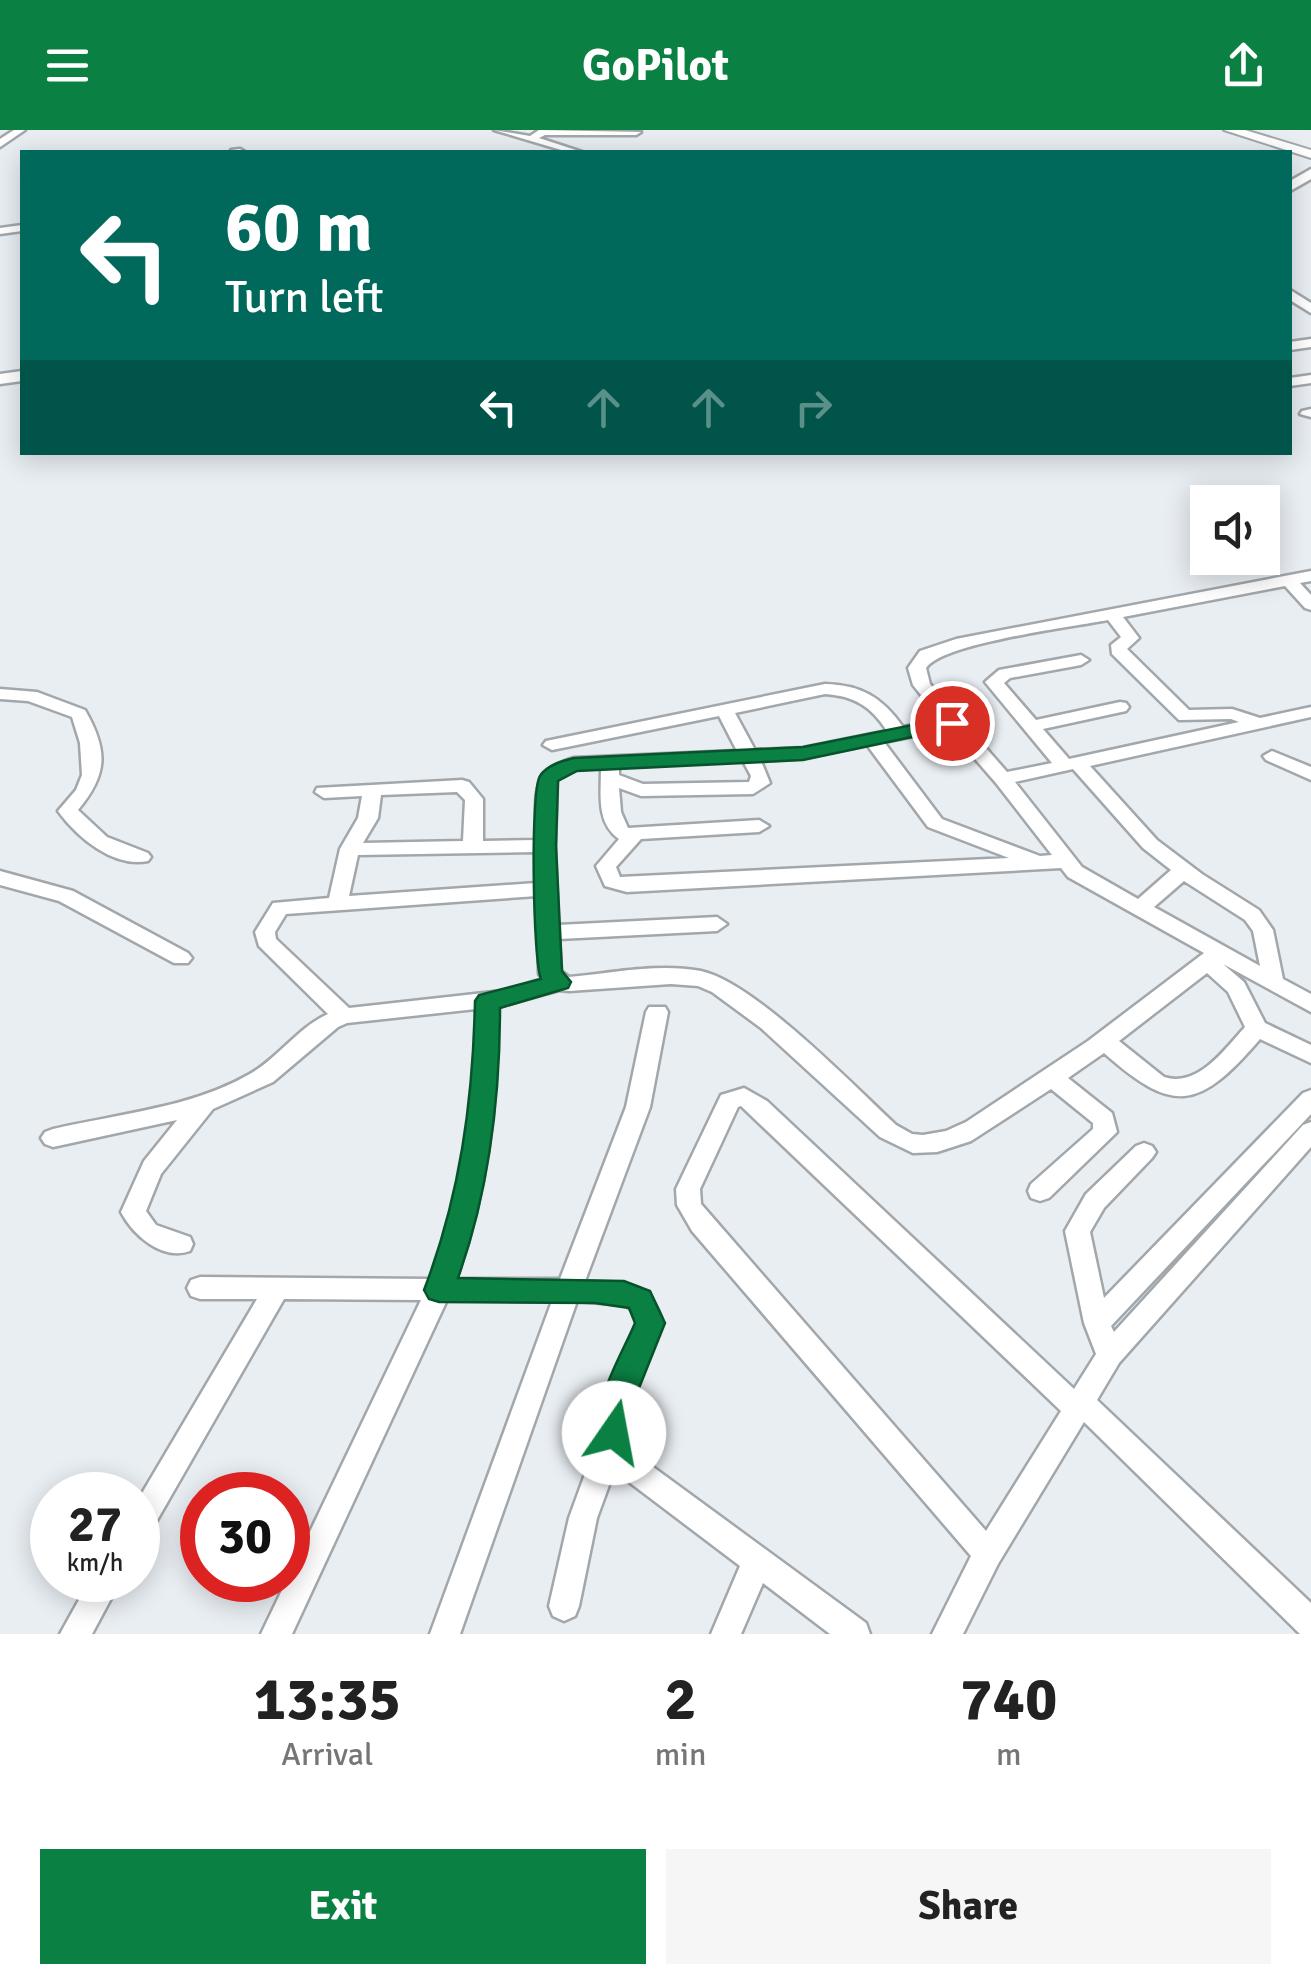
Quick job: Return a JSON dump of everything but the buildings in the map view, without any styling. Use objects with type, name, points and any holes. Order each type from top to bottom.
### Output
[{"type":"highway","points":[[1217,130],[1279,150]]},
{"type":"highway","points":[[1231,130],[1311,154]]},
{"type":"street","points":[[4,147],[20,130]]},
{"type":"street","points":[[501,130],[569,150]]},
{"type":"street","points":[[531,139],[543,132],[616,131],[636,135]]},
{"type":"street","points":[[528,150],[545,143]]},
{"type":"street","points":[[1311,576],[956,644],[926,655],[920,660],[918,674],[952,723],[1003,779],[1065,861],[1086,880],[1212,958],[1311,1004]]},
{"type":"street","points":[[1288,580],[1311,605]]},
{"type":"street","points":[[1112,614],[1131,638],[1118,645],[1118,650],[1176,711],[1197,718],[1232,714],[1259,723]]},
{"type":"street","points":[[1081,660],[996,678],[994,682],[1150,844],[1183,871],[1252,915],[1263,930],[1274,984]]},
{"type":"street","points":[[552,745],[826,688],[864,693],[878,702],[898,734]]},
{"type":"street","points":[[0,694],[31,696],[78,714],[88,732],[92,770],[86,791],[68,811],[80,827],[112,851],[141,857]]},
{"type":"street","points":[[1033,726],[1120,707]]},
{"type":"street","points":[[610,771],[641,790],[753,788],[760,783],[760,776],[746,756],[726,711]]},
{"type":"street","points":[[1003,779],[1311,712]]},
{"type":"street","points":[[559,982],[550,974],[545,846],[550,776],[574,764],[610,771],[746,756],[803,754],[952,723]]},
{"type":"street","points":[[872,739],[935,822],[1041,862]]},
{"type":"street","points":[[1272,756],[1311,774]]},
{"type":"street","points":[[610,771],[615,828],[633,836],[759,826]]},
{"type":"street","points":[[324,792],[452,785],[470,791],[474,800],[473,848]]},
{"type":"street","points":[[338,902],[350,849],[368,818],[373,789]]},
{"type":"street","points":[[633,836],[606,866],[612,881],[626,886],[1065,861]]},
{"type":"street","points":[[350,849],[545,846]]},
{"type":"street","points":[[1138,910],[1183,871]]},
{"type":"street","points":[[0,878],[66,896],[180,958]]},
{"type":"street","points":[[344,1016],[264,936],[286,906],[547,889]]},
{"type":"street","points":[[549,932],[717,924]]},
{"type":"street","points":[[1212,958],[1236,987],[1257,1028],[1311,1055]]},
{"type":"street","points":[[53,1138],[205,1103],[264,1078],[307,1036],[344,1016],[515,997],[559,982],[688,978],[713,983],[753,1012],[888,1131],[910,1143],[933,1143],[960,1136],[1107,1043],[1212,958]]},
{"type":"street","points":[[276,1634],[439,1290],[462,1229],[480,1135],[487,1070],[487,1001]]},
{"type":"street","points":[[445,1634],[638,1107],[657,1012]]},
{"type":"street","points":[[1107,1043],[1156,1083],[1180,1091],[1202,1083],[1257,1028]]},
{"type":"street","points":[[1040,1191],[1105,1132],[1104,1119],[1052,1078]]},
{"type":"street","points":[[988,1554],[701,1224],[689,1205],[688,1188],[729,1101],[735,1096],[744,1097],[759,1108],[1311,1624]]},
{"type":"street","points":[[947,1634],[988,1554],[1110,1356],[1311,1098]]},
{"type":"street","points":[[181,1244],[147,1232],[133,1212],[138,1191],[158,1158],[205,1103]]},
{"type":"street","points":[[1097,1324],[1309,1135]]},
{"type":"street","points":[[1110,1356],[1097,1324],[1077,1231],[1095,1201],[1144,1152]]},
{"type":"street","points":[[200,1288],[568,1290],[624,1293],[640,1300],[649,1313],[646,1336],[616,1408],[614,1433],[583,1518],[564,1606]]},
{"type":"street","points":[[160,1488],[276,1289]]},
{"type":"street","points":[[614,1433],[622,1452],[639,1473],[855,1634]]},
{"type":"street","points":[[726,1634],[757,1562]]},
{"type":"street","points":[[75,1634],[93,1602]]},
{"type":"route","points":[[614,1433],[616,1408],[650,1323],[649,1313],[640,1300],[624,1293],[595,1291],[439,1290],[462,1229],[480,1135],[487,1070],[487,1001],[515,997],[559,982],[550,974],[545,846],[548,780],[556,771],[574,764],[803,754],[952,723]]}]
